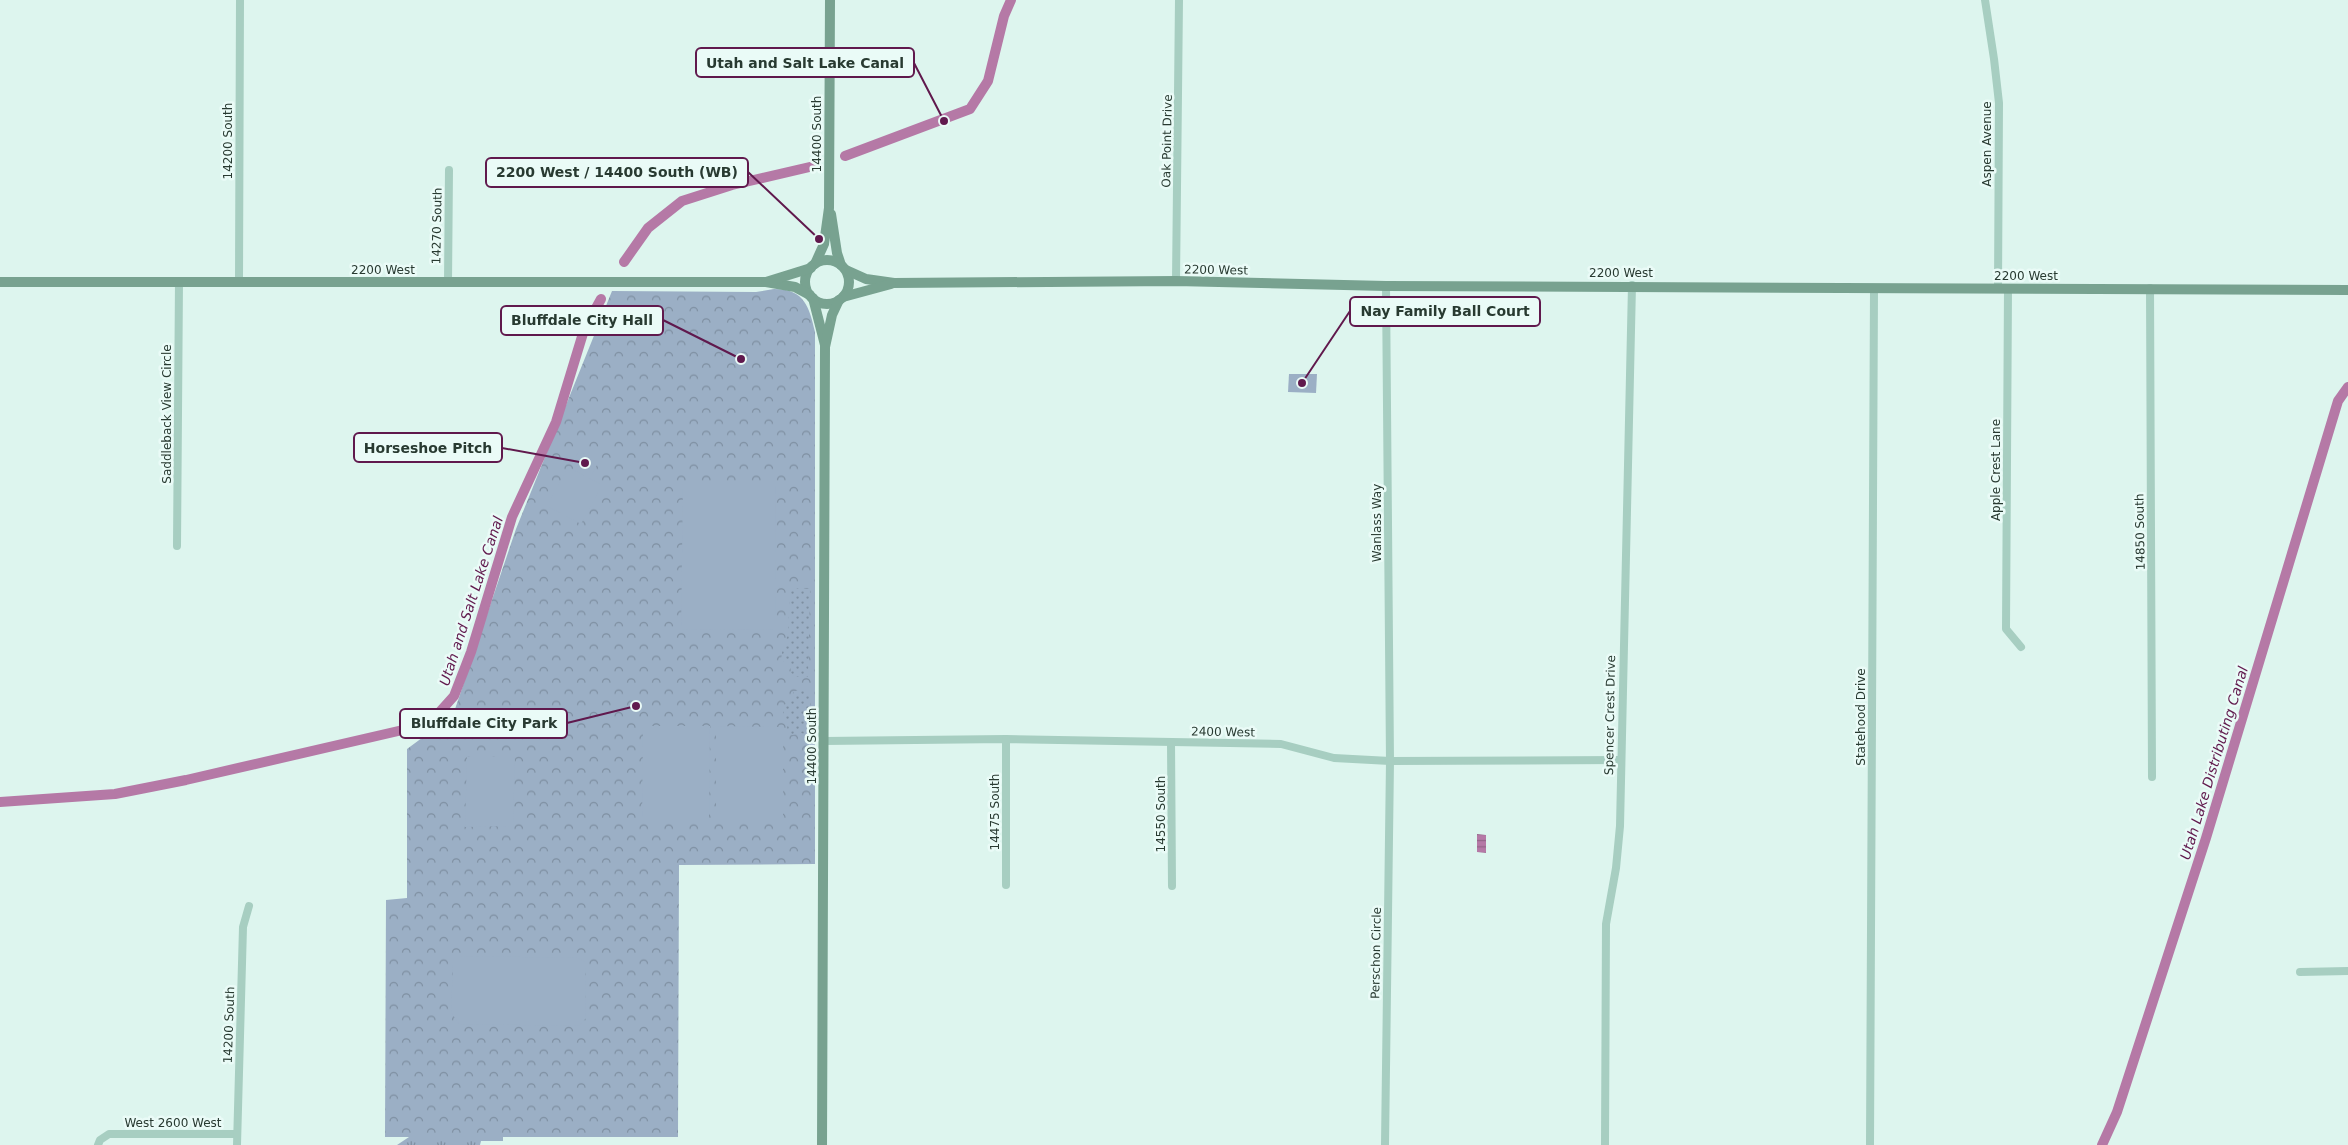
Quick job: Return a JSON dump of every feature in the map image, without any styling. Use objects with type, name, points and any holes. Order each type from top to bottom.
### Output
[{"type":"street","name":"14200 South","points":[[239,282],[240,0]]},
{"type":"street","name":"14400 South","points":[[813,266],[824,244],[829,208],[830,0]]},
{"type":"street","name":"Oak Point Drive","points":[[1176,282],[1179,0]]},
{"type":"street","name":"Aspen Avenue","points":[[1985,0],[1994,59],[1998,104],[2003,289]]},
{"type":"street","name":"14270 South","points":[[448,283],[449,170]]},
{"type":"street","name":"14400 South","points":[[829,208],[837,253],[844,267]]},
{"type":"street","points":[[828,260],[844,267],[849,283],[841,298],[826,303],[812,296],[806,282],[813,266],[828,260]]},
{"type":"street","name":"2200 West","points":[[766,282],[813,266]]},
{"type":"street","name":"2200 West","points":[[844,267],[866,279],[894,283],[1176,282],[1386,286],[1632,285],[1874,289],[2150,288],[2348,290]]},
{"type":"street","name":"Saddleback View Circle","points":[[177,546],[179,281]]},
{"type":"street","name":"2200 West","points":[[0,282],[766,282],[795,287],[812,296]]},
{"type":"street","name":"2200 West","points":[[841,298],[894,283]]},
{"type":"street","name":"Spencer Crest Drive","points":[[1605,1145],[1606,924],[1616,868],[1620,826],[1632,285]]},
{"type":"street","name":"Wanlass Way","points":[[1386,286],[1390,761]]},
{"type":"street","name":"14850 South","points":[[2150,288],[2152,777]]},
{"type":"street","name":"Statehood Drive","points":[[1870,1145],[1874,289]]},
{"type":"street","name":"Apple Crest Lane","points":[[2003,289],[2006,629],[2021,647]]},
{"type":"street","name":"14400 South","points":[[812,296],[826,347]]},
{"type":"street","name":"14400 South","points":[[822,1145],[826,347],[832,315],[841,298]]},
{"type":"street","name":"2400 West","points":[[824,741],[1006,739],[1281,744],[1334,758],[1390,761],[1620,760]]},
{"type":"street","name":"14475 South","points":[[1006,739],[1006,885]]},
{"type":"street","name":"14550 South","points":[[1171,742],[1172,886]]},
{"type":"street","name":"Perschon Circle","points":[[1385,1145],[1390,761]]},
{"type":"street","name":"14200 South","points":[[237,1145],[243,927],[249,906]]},
{"type":"street","points":[[2300,972],[2348,971]]},
{"type":"street","name":"West 2600 West","points":[[98,1145],[100,1140],[109,1134],[237,1134]]},
{"type":"green space","points":[[774,289],[793,292],[804,301],[808,307],[815,332],[815,864],[679,865],[678,1137],[385,1137],[386,900],[407,898],[407,749],[453,715],[516,529],[612,291],[756,292]]},
{"type":"green space","points":[[1289,374],[1317,374],[1316,393],[1288,392]]},
{"type":"green space","points":[[579,451],[599,461],[592,474],[572,464]]},
{"type":"green space","points":[[568,467],[602,485],[581,524],[547,506]]},
{"type":"green space","points":[[683,482],[776,482],[775,630],[681,629]]},
{"type":"green space","points":[[790,588],[810,589],[808,677],[797,677],[791,673],[790,665],[781,660],[783,646],[788,635]]},
{"type":"green space","points":[[794,691],[810,691],[810,740],[802,733],[792,735],[788,732],[783,705],[789,703]]},
{"type":"green space","points":[[643,726],[710,726],[709,820],[642,820]]},
{"type":"green space","points":[[716,726],[783,727],[783,820],[716,820]]},
{"type":"green space","points":[[467,757],[515,757],[513,826],[465,827]]},
{"type":"green space","points":[[459,956],[578,958],[585,962],[586,1018],[579,1026],[459,1024],[451,1012],[453,962]]},
{"type":"green space","points":[[409,1137],[503,1137],[503,1141],[481,1141],[480,1145],[397,1145]]},
{"type":"shaded area","points":[[1477,834],[1486,835],[1486,853],[1477,852]]},
{"type":"waterway","name":"Utah and Salt Lake Canal","points":[[845,156],[970,109],[988,81],[1004,16],[1011,0]]},
{"type":"waterway","name":"Utah and Salt Lake Canal","points":[[624,262],[648,228],[682,201],[732,185],[814,166]]},
{"type":"waterway","name":"Utah and Salt Lake Canal","points":[[0,802],[115,794],[186,780],[407,729],[436,716],[454,696],[471,652],[512,517],[556,422],[584,330],[601,299]]},
{"type":"waterway","name":"Utah Lake Distributing Canal","points":[[2102,1145],[2117,1112],[2206,838],[2338,401],[2348,387]]},
{"type":"place","name":"Utah and Salt Lake Canal","points":[[944,121]]},
{"type":"place","name":"2200 West / 14400 South (WB)","points":[[819,239]]},
{"type":"place","name":"Bluffdale City Hall","points":[[741,359]]},
{"type":"place","name":"Nay Family Ball Court","points":[[1302,383]]},
{"type":"place","name":"Horseshoe Pitch","points":[[585,463]]},
{"type":"place","name":"Bluffdale City Park","points":[[636,706]]}]
